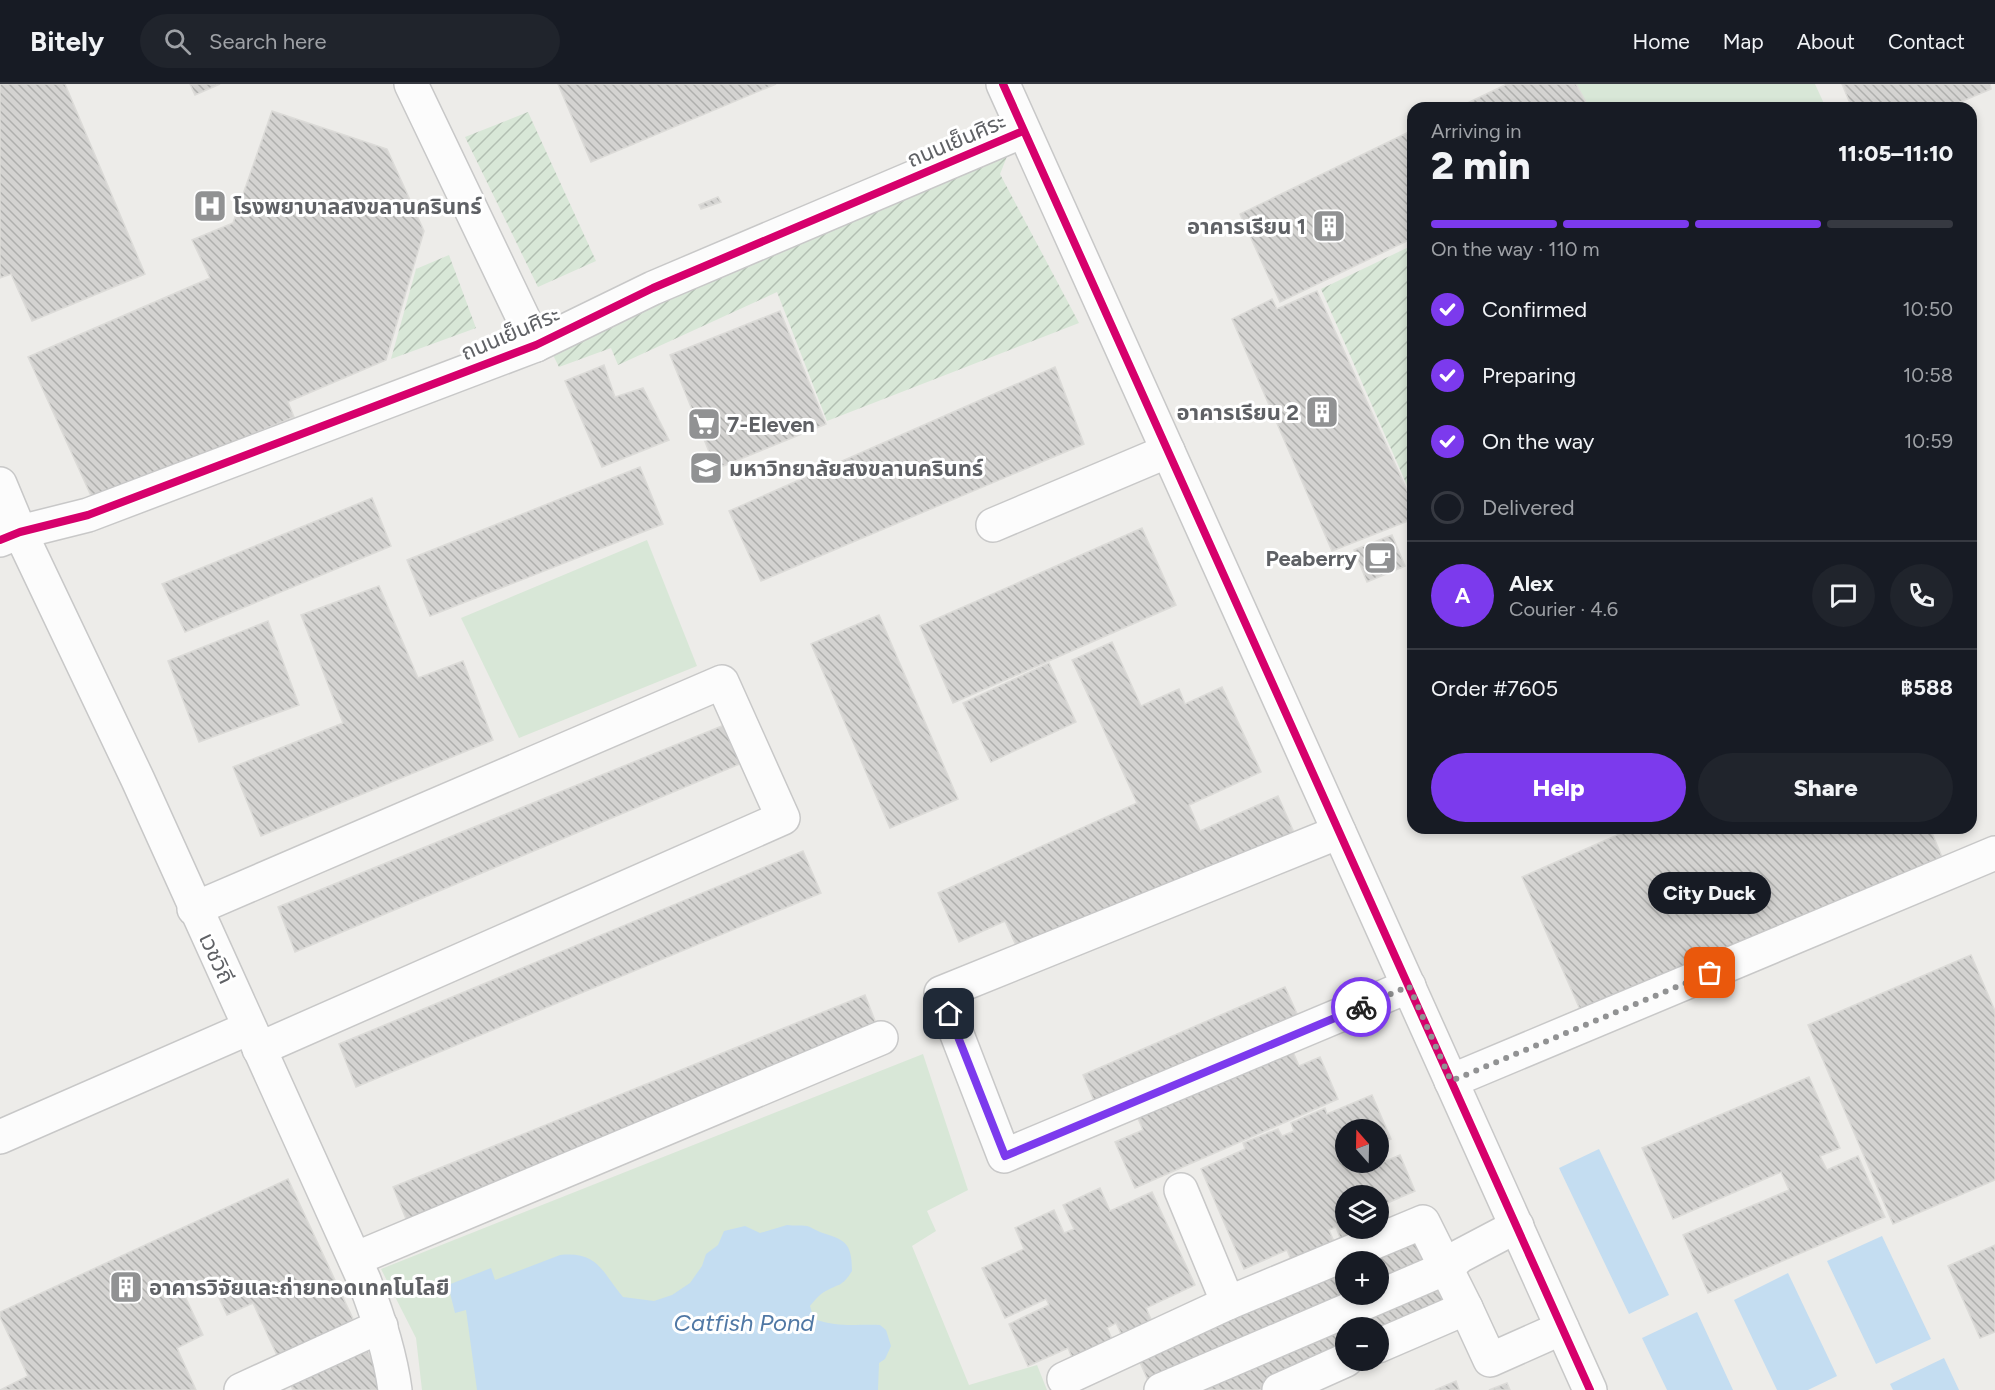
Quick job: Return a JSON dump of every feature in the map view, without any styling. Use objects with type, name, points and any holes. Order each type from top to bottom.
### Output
[{"type":"street","points":[[411,84],[536,345]]},
{"type":"street","points":[[1002,84],[1590,1390]]},
{"type":"street","name":"ถนนเย็นศิระ","points":[[10,536],[88,515],[536,345],[653,288],[1023,131]]},
{"type":"street","points":[[993,525],[1168,451]]},
{"type":"street","name":"เวชวิถี","points":[[0,484],[10,536],[138,780],[194,909],[355,1260],[381,1326],[395,1390]]},
{"type":"street","points":[[0,1137],[254,1039],[783,818],[722,682],[194,909]]},
{"type":"street","points":[[1339,832],[941,993],[1005,1156],[1409,986]]},
{"type":"street","points":[[1451,1081],[1995,853]]},
{"type":"street","points":[[355,1260],[881,1038]]},
{"type":"street","points":[[1181,1190],[1228,1303]]},
{"type":"street","points":[[1064,1379],[1228,1303],[1423,1221],[1490,1359],[1562,1328]]},
{"type":"street","points":[[1161,1390],[1446,1268],[1460,1256],[1516,1226]]},
{"type":"street","points":[[1389,1341],[1466,1308]]},
{"type":"street","points":[[242,1390],[381,1326]]},
{"type":"street","points":[[1279,1390],[1335,1365]]},
{"type":"green space","points":[[1562,84],[1815,84],[1823,102],[1571,102]]},
{"type":"green space","points":[[528,112],[596,261],[538,287],[465,137]]},
{"type":"green space","points":[[1008,154],[1000,174],[1079,323],[827,421],[777,292],[618,365],[611,348],[559,367],[554,357],[552,346]]},
{"type":"green space","points":[[1407,248],[1407,485],[1321,289]]},
{"type":"green space","points":[[449,255],[476,328],[391,359],[416,269]]},
{"type":"green space","points":[[647,540],[697,666],[519,738],[461,618]]},
{"type":"green space","points":[[923,1054],[968,1190],[927,1211],[936,1231],[912,1246],[969,1385],[1037,1365],[1047,1390],[422,1390],[416,1338],[381,1269]]},
{"type":"water","points":[[1599,1149],[1669,1295],[1629,1314],[1559,1168]]},
{"type":"water","name":"Catfish Pond","points":[[787,1225],[809,1226],[841,1240],[848,1248],[852,1261],[852,1271],[849,1276],[843,1282],[822,1293],[810,1306],[814,1319],[840,1325],[880,1325],[886,1330],[891,1346],[885,1359],[879,1363],[878,1390],[477,1390],[466,1310],[455,1313],[448,1285],[491,1268],[495,1280],[560,1255],[573,1255],[583,1256],[598,1265],[623,1297],[654,1301],[672,1295],[690,1283],[702,1266],[706,1254],[718,1245],[724,1231],[745,1226],[760,1233]]},
{"type":"water","points":[[1882,1236],[1931,1339],[1876,1364],[1827,1261]]},
{"type":"water","points":[[1788,1273],[1837,1376],[1808,1390],[1777,1390],[1734,1300]]},
{"type":"water","points":[[1697,1312],[1733,1390],[1667,1390],[1642,1338]]},
{"type":"water","points":[[1944,1358],[1959,1390],[1893,1390],[1890,1384]]},
{"type":"building","points":[[0,84],[65,84],[145,274],[32,321],[11,274],[0,278]]},
{"type":"building","points":[[190,84],[220,84],[195,95]]},
{"type":"building","points":[[558,84],[776,84],[591,162]]},
{"type":"building","points":[[1507,84],[1576,84],[1586,102],[1470,102]]},
{"type":"building","points":[[1842,84],[1990,84],[1991,89],[1960,102],[1850,102]]},
{"type":"building","points":[[272,111],[387,149],[424,231],[386,360],[288,402],[294,417],[93,500],[28,357],[210,278],[192,240],[233,223]]},
{"type":"building","name":"อาคารเรียน 1","points":[[1407,133],[1407,241],[1280,302],[1240,214]]},
{"type":"building","points":[[718,197],[721,202],[701,209],[699,205]]},
{"type":"building","name":"อาคารเรียน 2","points":[[1317,291],[1407,491],[1407,521],[1332,551],[1232,319],[1272,299],[1277,309]]},
{"type":"building","points":[[780,311],[826,424],[716,469],[670,355]]},
{"type":"building","points":[[604,365],[615,397],[643,388],[669,440],[602,467],[565,381]]},
{"type":"building","points":[[1055,367],[1084,444],[761,581],[729,511]]},
{"type":"building","points":[[640,467],[663,524],[430,616],[407,560]]},
{"type":"building","points":[[372,498],[391,546],[185,632],[162,584]]},
{"type":"building","points":[[1142,528],[1176,605],[953,703],[920,626]]},
{"type":"building","name":"Peaberry","points":[[1392,535],[1405,566],[1367,582],[1354,550]]},
{"type":"building","points":[[379,586],[418,678],[463,661],[493,740],[261,836],[233,767],[343,723],[301,615]]},
{"type":"building","points":[[879,615],[958,799],[890,828],[811,644]]},
{"type":"building","points":[[268,621],[299,705],[199,742],[168,661]]},
{"type":"building","points":[[1112,642],[1141,706],[1179,689],[1185,704],[1222,687],[1261,772],[1189,805],[1200,831],[1278,796],[1300,846],[1027,970],[1005,921],[959,942],[938,893],[1137,803],[1072,660]]},
{"type":"building","points":[[1049,663],[1076,722],[991,762],[963,703]]},
{"type":"building","points":[[734,721],[749,760],[295,952],[278,907]]},
{"type":"building","points":[[1619,834],[1932,834],[1942,857],[1582,1014],[1522,877]]},
{"type":"building","points":[[803,851],[821,893],[356,1087],[339,1044]]},
{"type":"building","points":[[1971,955],[1995,1011],[1995,1180],[1893,1224],[1808,1025]]},
{"type":"building","points":[[1285,987],[1299,1018],[1282,1026],[1299,1066],[1320,1057],[1338,1099],[1135,1188],[1115,1142],[1143,1130],[1133,1107],[1095,1103],[1083,1075]]},
{"type":"building","points":[[865,995],[884,1044],[413,1236],[393,1187]]},
{"type":"building","points":[[1809,1077],[1840,1148],[1820,1156],[1827,1170],[1858,1156],[1885,1217],[1708,1293],[1683,1235],[1789,1190],[1781,1172],[1673,1219],[1642,1148]]},
{"type":"building","points":[[1372,1095],[1382,1119],[1335,1119],[1335,1173],[1389,1173],[1389,1160],[1400,1155],[1415,1191],[1389,1202],[1389,1185],[1335,1185],[1335,1227],[1329,1230],[1338,1251],[1335,1251],[1335,1255],[1296,1272],[1287,1250],[1244,1269],[1201,1169],[1245,1149],[1243,1143],[1278,1129],[1282,1136],[1294,1131],[1291,1123],[1325,1108],[1327,1114]]},
{"type":"building","name":"อาคารวิจัยและถ่ายทอดเทคโนโลยี","points":[[288,1179],[386,1390],[293,1390],[253,1303],[227,1315],[211,1281],[184,1294],[203,1335],[177,1348],[196,1390],[0,1390],[28,1376],[0,1317],[0,1312]]},
{"type":"building","points":[[1100,1188],[1110,1211],[1152,1192],[1195,1285],[1146,1308],[1154,1326],[1124,1340],[1116,1323],[1107,1328],[1117,1350],[1077,1369],[1068,1348],[1028,1366],[1009,1324],[1049,1305],[1046,1299],[1005,1318],[982,1268],[1024,1249],[1015,1228],[1054,1210],[1064,1233],[1074,1229],[1063,1205]]},
{"type":"building","points":[[1417,1231],[1430,1261],[1389,1278],[1389,1251],[1371,1251]]},
{"type":"building","points":[[1341,1239],[1359,1239],[1344,1248]]},
{"type":"building","points":[[1995,1245],[1995,1332],[1980,1338],[1948,1266]]},
{"type":"building","points":[[1335,1267],[1335,1299],[1149,1383],[1136,1353]]},
{"type":"building","points":[[1440,1278],[1453,1306],[1389,1333],[1389,1317],[1349,1317],[1377,1305],[1389,1305],[1389,1300]]},
{"type":"building","points":[[1335,1323],[1335,1358],[1259,1390],[1180,1390]]},
{"type":"building","points":[[1456,1381],[1459,1390],[1435,1390]]},
{"type":"building","points":[[1507,1383],[1510,1390],[1489,1390]]},
{"type":"cycle path","points":[[1003,84],[1590,1390]]},
{"type":"cycle path","points":[[0,540],[20,532],[88,515],[536,345],[653,288],[1023,131]]},
{"type":"way so far","points":[[1361,1007],[1409,986],[1451,1081],[1710,973]]},
{"type":"place","name":"โรงพยาบาลสงขลานครินทร์","points":[[210,206]]},
{"type":"place","name":"อาคารเรียน 1","points":[[1329,226]]},
{"type":"place","name":"อาคารเรียน 2","points":[[1322,412]]},
{"type":"place","name":"7-Eleven","points":[[704,424]]},
{"type":"place","name":"มหาวิทยาลัยสงขลานครินทร์","points":[[706,468]]},
{"type":"place","name":"Peaberry","points":[[1380,558]]},
{"type":"place","name":"City Duck","points":[[1710,973]]},
{"type":"place","name":"อาคารวิจัยและถ่ายทอดเทคโนโลยี","points":[[126,1287]]},
{"type":"route","points":[[949,1014],[1005,1156],[1361,1007]]}]
